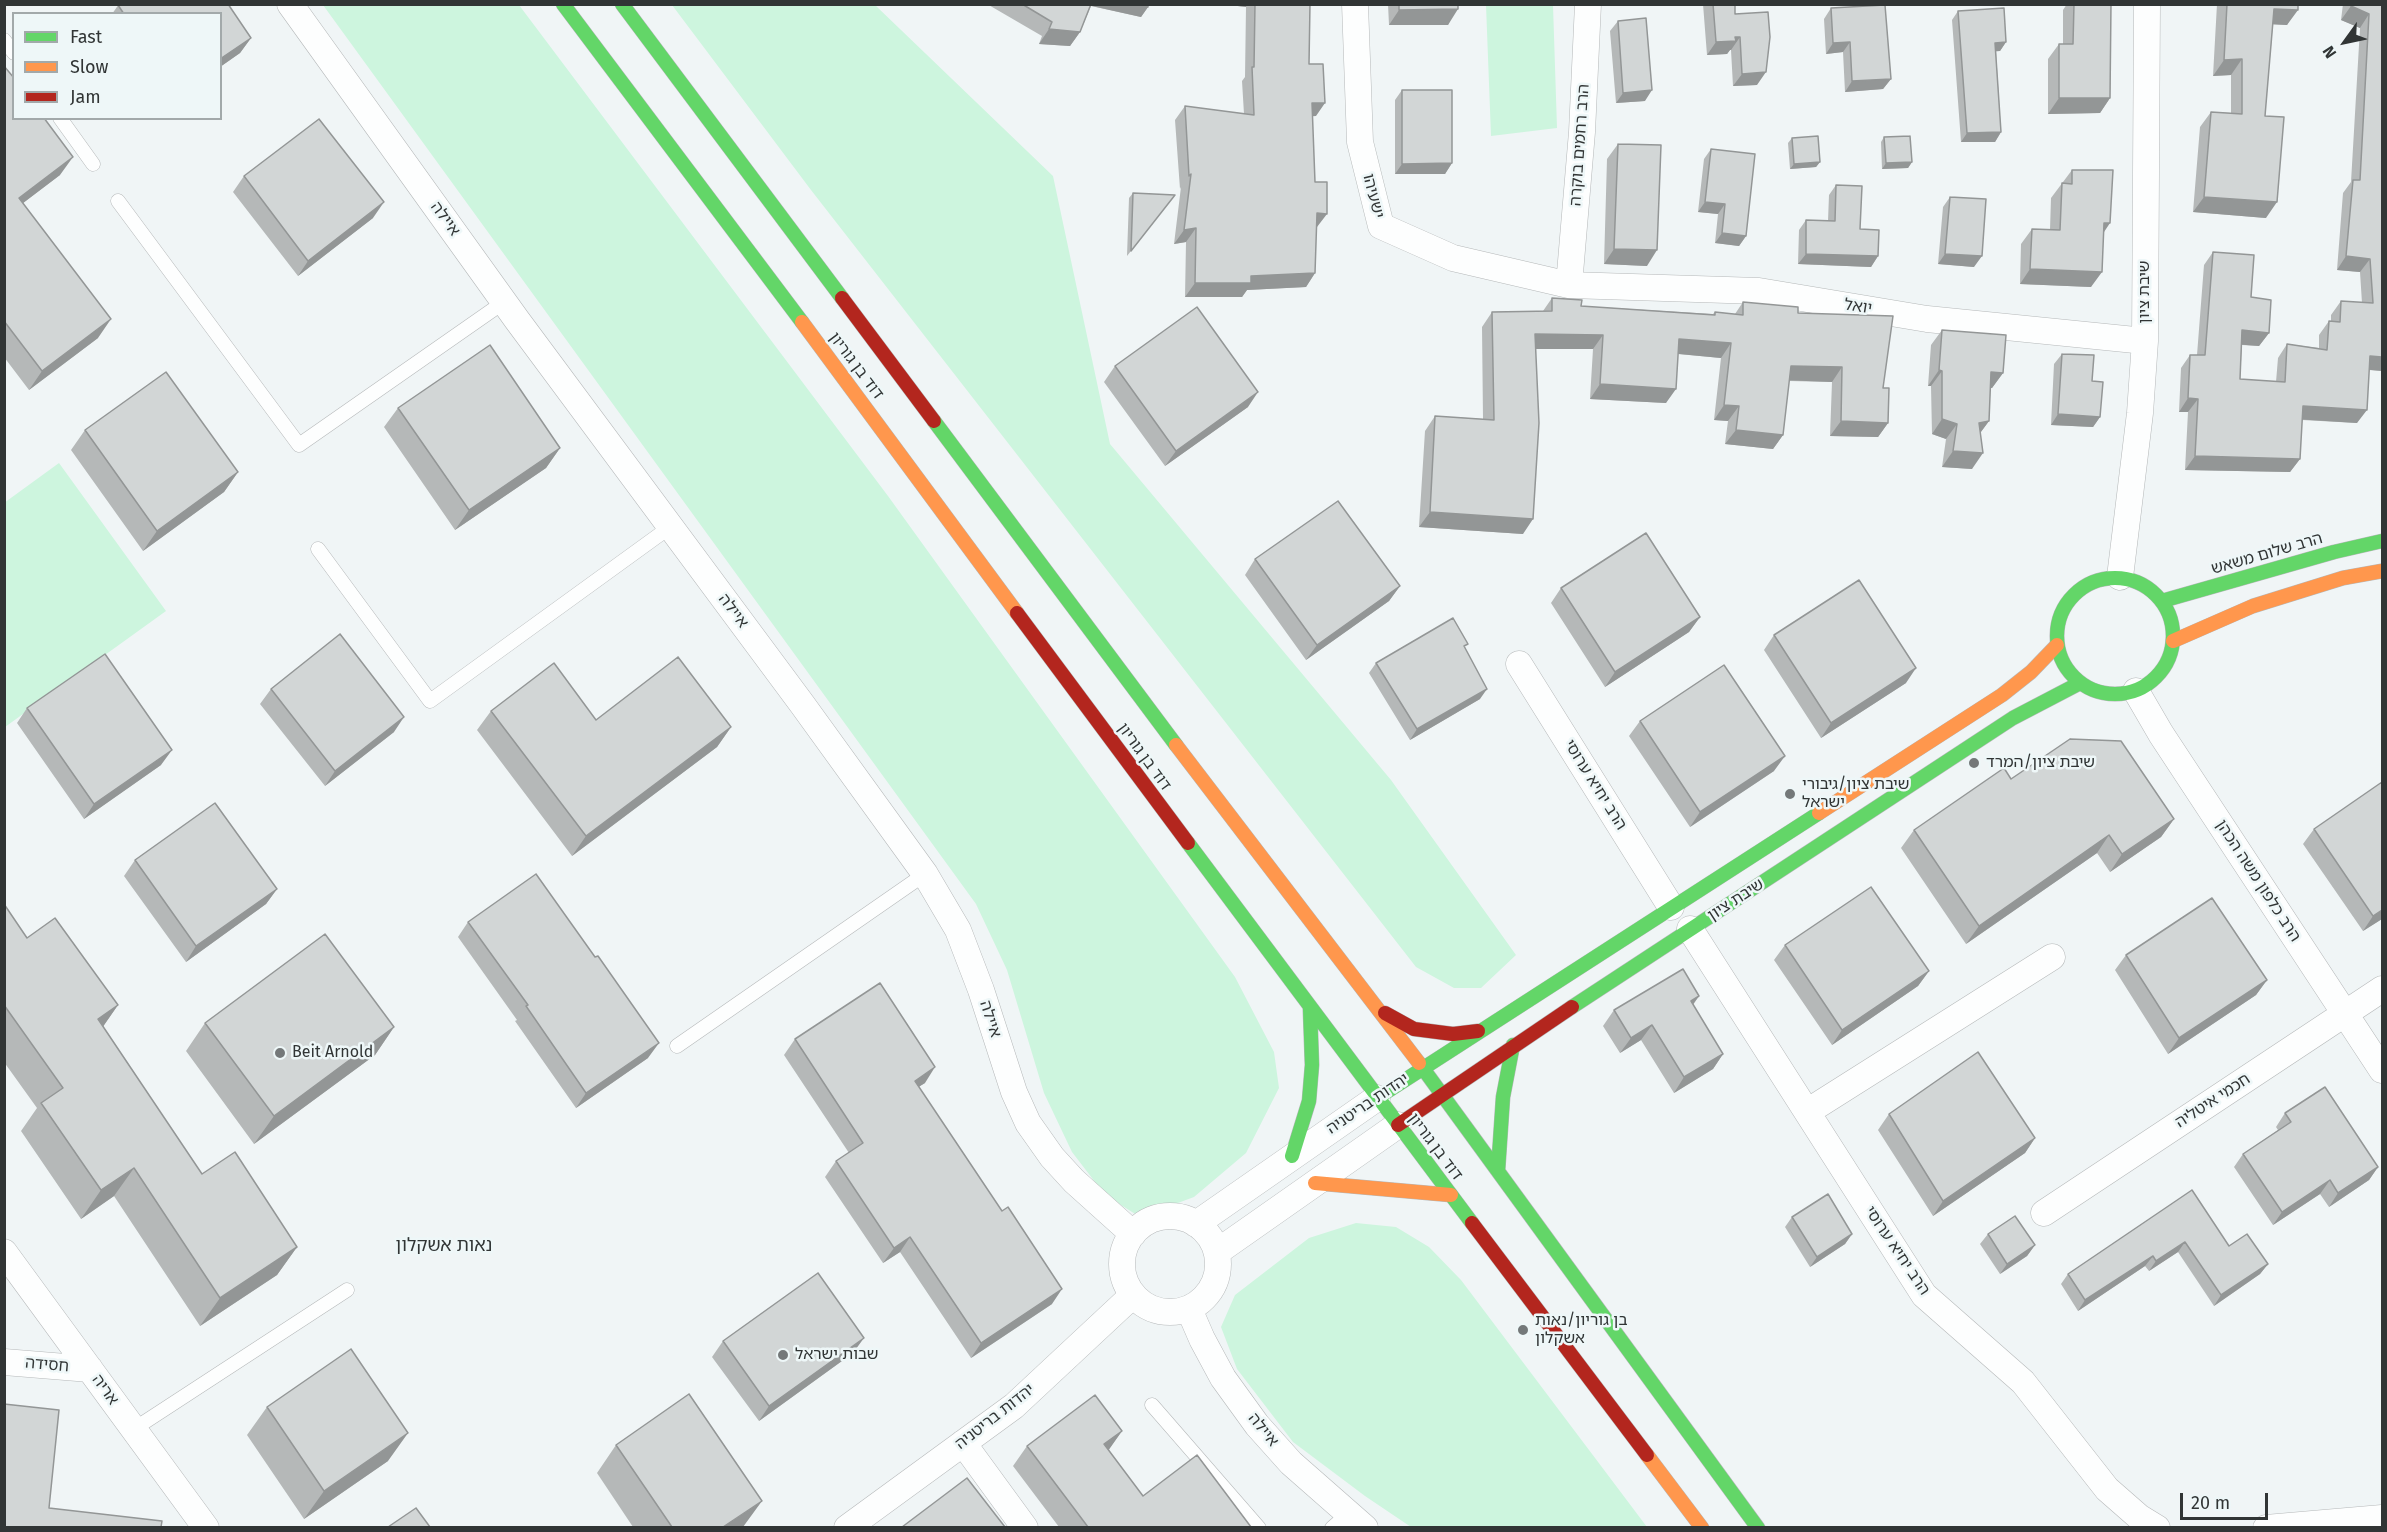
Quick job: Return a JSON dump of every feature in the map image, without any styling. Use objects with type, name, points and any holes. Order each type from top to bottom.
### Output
[{"type":"main road","name":"דוד בן גוריון","points":[[563,4],[831,360],[1377,1098],[1702,1527]]},
{"type":"main road","name":"דוד בן גוריון","points":[[622,4],[1167,733],[1381,1011],[1758,1527]]},
{"type":"main road","name":"הרב שלום משאש","points":[[2162,601],[2334,552],[2382,541]]},
{"type":"main road","points":[[2173,642],[2253,606],[2343,578],[2382,571]]},
{"type":"main road","points":[[2120,577],[2144,585],[2162,601],[2171,620],[2173,642],[2171,654],[2158,677],[2136,691],[2125,694],[2101,693],[2080,683],[2065,666],[2057,645],[2056,630],[2060,615],[2072,596],[2090,583],[2105,578],[2120,577]]},
{"type":"main road","name":"שיבת ציון","points":[[1423,1068],[2002,695],[2031,672],[2057,645]]},
{"type":"main road","name":"שיבת ציון","points":[[1398,1125],[1513,1045],[2013,718],[2080,683]]},
{"type":"main road","points":[[1292,1156],[1309,1101],[1312,1065],[1310,1008]]},
{"type":"main road","points":[[1381,1011],[1414,1029],[1453,1034],[1480,1030]]},
{"type":"main road","points":[[1498,1171],[1503,1096],[1513,1045]]},
{"type":"main road","name":"יהדות בריטניה","points":[[1377,1098],[1423,1068]]},
{"type":"main road","points":[[1315,1183],[1451,1196]]},
{"type":"street","name":"איילה","points":[[290,4],[504,302],[925,874],[958,930],[981,990],[1014,1092],[1028,1123],[1052,1157],[1074,1181],[1134,1234]]},
{"type":"street","name":"ישעיהו","points":[[1355,4],[1360,142],[1381,226],[1453,258],[1569,285]]},
{"type":"street","name":"הרב רחמים בוקרה","points":[[1569,285],[1582,132],[1588,4]]},
{"type":"street","name":"שיבת ציון","points":[[2120,577],[2140,413],[2145,341],[2147,4]]},
{"type":"street","name":"יואל","points":[[1569,285],[1759,291],[1927,319],[2145,341]]},
{"type":"street","name":"הרב יחיא ערוסי","points":[[1520,664],[1671,907]]},
{"type":"street","name":"הרב כלפון משה הכהן","points":[[2136,691],[2161,734],[2382,1070]]},
{"type":"street","name":"הרב יחיא ערוסי","points":[[1690,929],[1924,1295],[2023,1382],[2108,1489],[2139,1517],[2157,1527]]},
{"type":"street","points":[[1807,1112],[2052,957]]},
{"type":"street","name":"חכמי איטליה","points":[[2044,1213],[2382,989]]},
{"type":"street","name":"יהדות בריטניה","points":[[1196,1224],[1377,1098]]},
{"type":"street","name":"יהדות בריטניה","points":[[1217,1252],[1398,1125]]},
{"type":"street","points":[[1164,1216],[1176,1216],[1196,1224],[1211,1238],[1217,1252],[1219,1269],[1214,1285],[1205,1298],[1189,1309],[1176,1313],[1145,1306],[1133,1295],[1125,1282],[1122,1267],[1124,1252],[1134,1234],[1139,1227],[1164,1216]]},
{"type":"street","name":"אריה","points":[[4,1252],[206,1527]]},
{"type":"street","name":"יהדות בריטניה","points":[[847,1527],[1014,1406],[1133,1295]]},
{"type":"street","name":"איילה","points":[[1189,1309],[1223,1378],[1257,1425],[1348,1523]]},
{"type":"street","name":"חסידה","points":[[4,1362],[90,1369]]},
{"type":"street","points":[[963,1443],[1025,1527]]},
{"type":"street","points":[[2266,1527],[2382,1518]]},
{"type":"lane","points":[[61,120],[93,165]]},
{"type":"lane","points":[[118,201],[299,445],[504,302]]},
{"type":"lane","points":[[318,549],[430,701],[670,527]]},
{"type":"lane","points":[[677,1046],[925,874]]},
{"type":"lane","points":[[134,1429],[346,1290]]},
{"type":"lane","points":[[1152,1405],[1259,1527]]},
{"type":"green space","points":[[323,5],[519,5],[888,496],[1235,977],[1274,1052],[1279,1088],[1246,1153],[1194,1197],[1140,1217],[1105,1195],[1072,1152],[1044,1093],[1007,970],[976,904]]},
{"type":"green space","points":[[672,5],[875,5],[1053,176],[1110,444],[1391,780],[1516,955],[1481,988],[1454,988],[1416,967],[811,190]]},
{"type":"green space","points":[[1486,5],[1553,5],[1557,128],[1491,136]]},
{"type":"green space","points":[[59,463],[166,611],[5,727],[4,503]]},
{"type":"green space","points":[[1356,1223],[1396,1227],[1429,1247],[1461,1280],[1647,1527],[1411,1527],[1293,1442],[1237,1369],[1221,1327],[1235,1295],[1309,1238]]},
{"type":"building","points":[[228,4],[251,38],[222,58],[222,12],[123,12],[118,5]]},
{"type":"building","points":[[1022,4],[1091,4],[1080,32],[1049,29],[1052,22]]},
{"type":"building","points":[[1255,4],[1310,4],[1309,64],[1323,64],[1325,103],[1312,103],[1315,182],[1327,182],[1327,214],[1317,213],[1315,273],[1251,276],[1251,283],[1195,283],[1196,228],[1184,230],[1191,174],[1189,176],[1185,106],[1254,115],[1252,67],[1254,67]]},
{"type":"building","points":[[1399,4],[1458,4],[1458,9],[1399,10]]},
{"type":"building","points":[[1713,4],[1735,4],[1735,14],[1768,12],[1770,37],[1766,72],[1742,74],[1740,37],[1735,37],[1736,41],[1716,42]]},
{"type":"building","points":[[2074,4],[2111,4],[2110,98],[2059,98],[2059,44],[2073,44]]},
{"type":"building","points":[[2227,4],[2298,4],[2298,10],[2274,9],[2265,116],[2284,117],[2277,202],[2204,197],[2211,112],[2242,114],[2242,59],[2224,60]]},
{"type":"building","points":[[2351,4],[2382,4],[2382,357],[2370,356],[2367,410],[2303,406],[2300,459],[2195,456],[2198,399],[2188,398],[2190,355],[2205,355],[2213,252],[2254,255],[2251,297],[2271,300],[2269,333],[2242,330],[2240,379],[2285,382],[2287,344],[2327,350],[2329,321],[2340,322],[2341,301],[2373,303],[2370,259],[2346,256],[2353,180],[2360,180],[2369,14]]},
{"type":"building","points":[[1885,5],[1891,79],[1852,81],[1850,42],[1833,43],[1831,8]]},
{"type":"building","points":[[2004,8],[2006,42],[1995,43],[2001,132],[1967,133],[1958,11]]},
{"type":"building","points":[[1646,18],[1652,90],[1623,93],[1618,21]]},
{"type":"building","points":[[4,66],[12,76],[12,120],[45,120],[73,157],[19,198],[111,319],[42,371],[4,321]]},
{"type":"building","points":[[1402,90],[1452,90],[1452,163],[1402,164]]},
{"type":"building","points":[[319,119],[384,202],[308,261],[244,176]]},
{"type":"building","points":[[1818,136],[1820,162],[1794,164],[1792,138]]},
{"type":"building","points":[[1910,136],[1912,162],[1886,163],[1884,137]]},
{"type":"building","points":[[1618,144],[1661,145],[1657,250],[1614,249]]},
{"type":"building","points":[[1711,149],[1755,154],[1746,236],[1722,233],[1725,204],[1705,202]]},
{"type":"building","points":[[2072,170],[2113,170],[2110,223],[2104,223],[2102,272],[2030,269],[2032,229],[2060,230],[2062,183],[2072,184]]},
{"type":"building","points":[[1836,185],[1862,186],[1860,229],[1879,230],[1878,256],[1806,254],[1806,220],[1835,221]]},
{"type":"building","points":[[1133,193],[1175,195],[1131,251]]},
{"type":"building","points":[[1950,197],[1986,199],[1982,256],[1945,254]]},
{"type":"building","points":[[1552,298],[1582,300],[1581,306],[1715,315],[1715,312],[1743,315],[1743,302],[1798,307],[1798,313],[1893,316],[1883,388],[1889,388],[1888,423],[1841,421],[1842,367],[1791,366],[1783,435],[1736,430],[1739,406],[1724,405],[1731,343],[1679,339],[1676,389],[1600,384],[1603,335],[1535,334],[1539,423],[1533,519],[1430,512],[1435,416],[1494,420],[1492,312],[1552,311]]},
{"type":"building","points":[[1197,307],[1258,392],[1176,451],[1115,366]]},
{"type":"building","points":[[1942,330],[2006,335],[2003,373],[1991,372],[1989,421],[1979,423],[1983,453],[1953,451],[1957,424],[1942,419],[1942,371],[1939,370]]},
{"type":"building","points":[[490,345],[560,448],[469,510],[398,408]]},
{"type":"building","points":[[2062,354],[2094,355],[2092,381],[2103,382],[2100,417],[2058,414]]},
{"type":"building","points":[[166,372],[238,472],[157,531],[85,430]]},
{"type":"building","points":[[1338,501],[1400,586],[1317,645],[1255,559]]},
{"type":"building","points":[[1646,533],[1700,617],[1615,672],[1561,588]]},
{"type":"building","points":[[1859,580],[1916,668],[1831,723],[1774,635]]},
{"type":"building","points":[[1453,618],[1468,644],[1464,646],[1487,689],[1417,729],[1376,663]]},
{"type":"building","points":[[340,634],[404,717],[335,771],[271,689]]},
{"type":"building","points":[[105,654],[172,750],[94,804],[27,708]]},
{"type":"building","points":[[678,657],[731,727],[586,836],[491,711],[554,663],[596,720]]},
{"type":"building","points":[[1724,665],[1785,756],[1700,812],[1640,721]]},
{"type":"building","points":[[2070,739],[2121,741],[2174,819],[2122,854],[2109,835],[1979,926],[1914,830],[2004,768],[2011,779]]},
{"type":"building","points":[[2382,782],[2382,910],[2373,916],[2314,829]]},
{"type":"building","points":[[215,803],[277,889],[196,946],[135,860]]},
{"type":"building","points":[[536,874],[595,957],[598,956],[659,1043],[586,1093],[526,1006],[528,1005],[468,922]]},
{"type":"building","points":[[1871,887],[1929,971],[1842,1030],[1785,945]]},
{"type":"building","points":[[2212,898],[2267,980],[2179,1038],[2126,955]]},
{"type":"building","points":[[4,904],[27,938],[55,918],[118,1005],[98,1019],[202,1174],[235,1152],[297,1247],[220,1298],[134,1168],[101,1190],[41,1103],[63,1088],[4,1005]]},
{"type":"building","name":"Beit Arnold","points":[[325,934],[394,1027],[274,1116],[205,1023]]},
{"type":"building","points":[[1683,969],[1699,996],[1691,1001],[1723,1054],[1684,1077],[1652,1025],[1631,1038],[1614,1010]]},
{"type":"building","points":[[880,983],[935,1067],[915,1081],[1002,1211],[1008,1207],[1062,1289],[981,1343],[910,1237],[894,1248],[836,1161],[863,1143],[795,1039]]},
{"type":"building","points":[[1978,1052],[2035,1138],[1943,1201],[1889,1114]]},
{"type":"building","points":[[2325,1087],[2378,1167],[2338,1193],[2330,1180],[2282,1212],[2243,1154],[2291,1122],[2285,1113]]},
{"type":"building","points":[[2192,1190],[2229,1246],[2247,1234],[2268,1264],[2221,1295],[2185,1242],[2156,1261],[2153,1256],[2085,1300],[2068,1274]]},
{"type":"building","points":[[1828,1194],[1852,1234],[1817,1257],[1792,1217]]},
{"type":"building","points":[[2015,1216],[2035,1245],[2007,1264],[1988,1234]]},
{"type":"building","name":"שבות ישראל","points":[[818,1273],[864,1338],[769,1406],[723,1341]]},
{"type":"building","points":[[351,1349],[408,1433],[324,1491],[267,1407]]},
{"type":"building","points":[[689,1394],[762,1501],[723,1527],[672,1527],[616,1445]]},
{"type":"building","points":[[1095,1395],[1122,1431],[1104,1444],[1143,1496],[1197,1455],[1251,1527],[1088,1527],[1027,1446]]},
{"type":"building","points":[[4,1404],[59,1410],[49,1508],[162,1521],[161,1527],[4,1527]]},
{"type":"building","points":[[967,1478],[1005,1527],[902,1527]]},
{"type":"building","points":[[416,1508],[430,1527],[388,1527]]},
{"type":"traffic: fast","points":[[563,4],[802,322]]},
{"type":"traffic: fast","points":[[622,4],[842,298]]},
{"type":"traffic: fast","points":[[934,421],[1176,745]]},
{"type":"traffic: fast","points":[[2162,601],[2334,552],[2382,541]]},
{"type":"traffic: fast","points":[[2115,578],[2137,582],[2148,587],[2164,603],[2172,625],[2173,636],[2169,658],[2164,669],[2148,685],[2126,693],[2115,694],[2093,690],[2082,685],[2066,669],[2058,647],[2057,636],[2061,614],[2066,603],[2082,587],[2104,579],[2115,578]]},
{"type":"traffic: fast","points":[[1572,1007],[2013,718],[2080,683]]},
{"type":"traffic: fast","points":[[1377,1098],[1819,813]]},
{"type":"traffic: fast","points":[[1188,843],[1472,1223]]},
{"type":"traffic: fast","points":[[1292,1156],[1309,1101],[1312,1065],[1310,1009]]},
{"type":"traffic: fast","points":[[1498,1171],[1503,1097],[1513,1045]]},
{"type":"traffic: fast","points":[[1419,1063],[1758,1528]]},
{"type":"traffic: slow","points":[[802,322],[1017,613]]},
{"type":"traffic: slow","points":[[2173,641],[2253,606],[2343,578],[2382,571]]},
{"type":"traffic: slow","points":[[1819,813],[2002,695],[2031,672],[2057,645]]},
{"type":"traffic: slow","points":[[1176,745],[1419,1063]]},
{"type":"traffic: slow","points":[[1315,1183],[1451,1195]]},
{"type":"traffic: slow","points":[[1647,1455],[1702,1528]]},
{"type":"traffic: jam","points":[[842,298],[934,421]]},
{"type":"traffic: jam","points":[[1017,613],[1188,843]]},
{"type":"traffic: jam","points":[[1398,1125],[1572,1007]]},
{"type":"traffic: jam","points":[[1385,1013],[1414,1029],[1453,1034],[1478,1031]]},
{"type":"traffic: jam","points":[[1472,1223],[1647,1455]]},
{"type":"place","name":"שיבת ציון/המרד","points":[[1974,763]]},
{"type":"place","name":"שיבת ציון/גיבורי ישראל","points":[[1790,794]]},
{"type":"place","name":"Beit Arnold","points":[[280,1053]]},
{"type":"place","name":"בן גוריון/נאות אשקלון","points":[[1523,1330]]},
{"type":"place","name":"שבות ישראל","points":[[783,1355]]},
{"type":"district","name":"נאות אשקלון","points":[[444,1246]]}]
